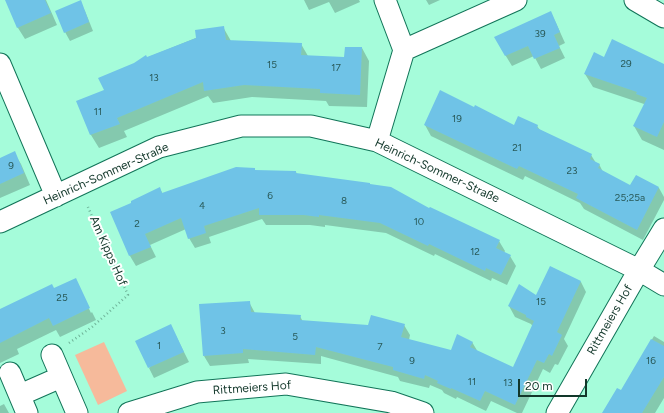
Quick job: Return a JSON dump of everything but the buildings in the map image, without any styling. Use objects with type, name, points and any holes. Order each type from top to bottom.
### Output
[{"type":"street","points":[[378,141],[404,50],[385,0]]},
{"type":"street","points":[[404,50],[516,0]]},
{"type":"street","points":[[636,0],[664,17]]},
{"type":"street","points":[[0,64],[56,196]]},
{"type":"street","name":"Heinrich-Sommer-Straße","points":[[0,222],[159,147],[241,126],[311,126],[378,141],[639,270],[664,285]]},
{"type":"street","points":[[639,270],[664,229]]},
{"type":"street","name":"Rittmeiers Hof","points":[[557,413],[639,270]]},
{"type":"street","points":[[52,355],[77,413]]},
{"type":"street","points":[[10,373],[23,404],[61,377]]},
{"type":"street","name":"Rittmeiers Hof","points":[[129,413],[197,392],[286,384],[391,402],[423,413]]},
{"type":"path","name":"Am Kipps Hof","points":[[52,355],[92,327],[128,295],[78,185]]},
{"type":"shaded area","points":[[104,342],[127,391],[98,405],[75,355]]}]
